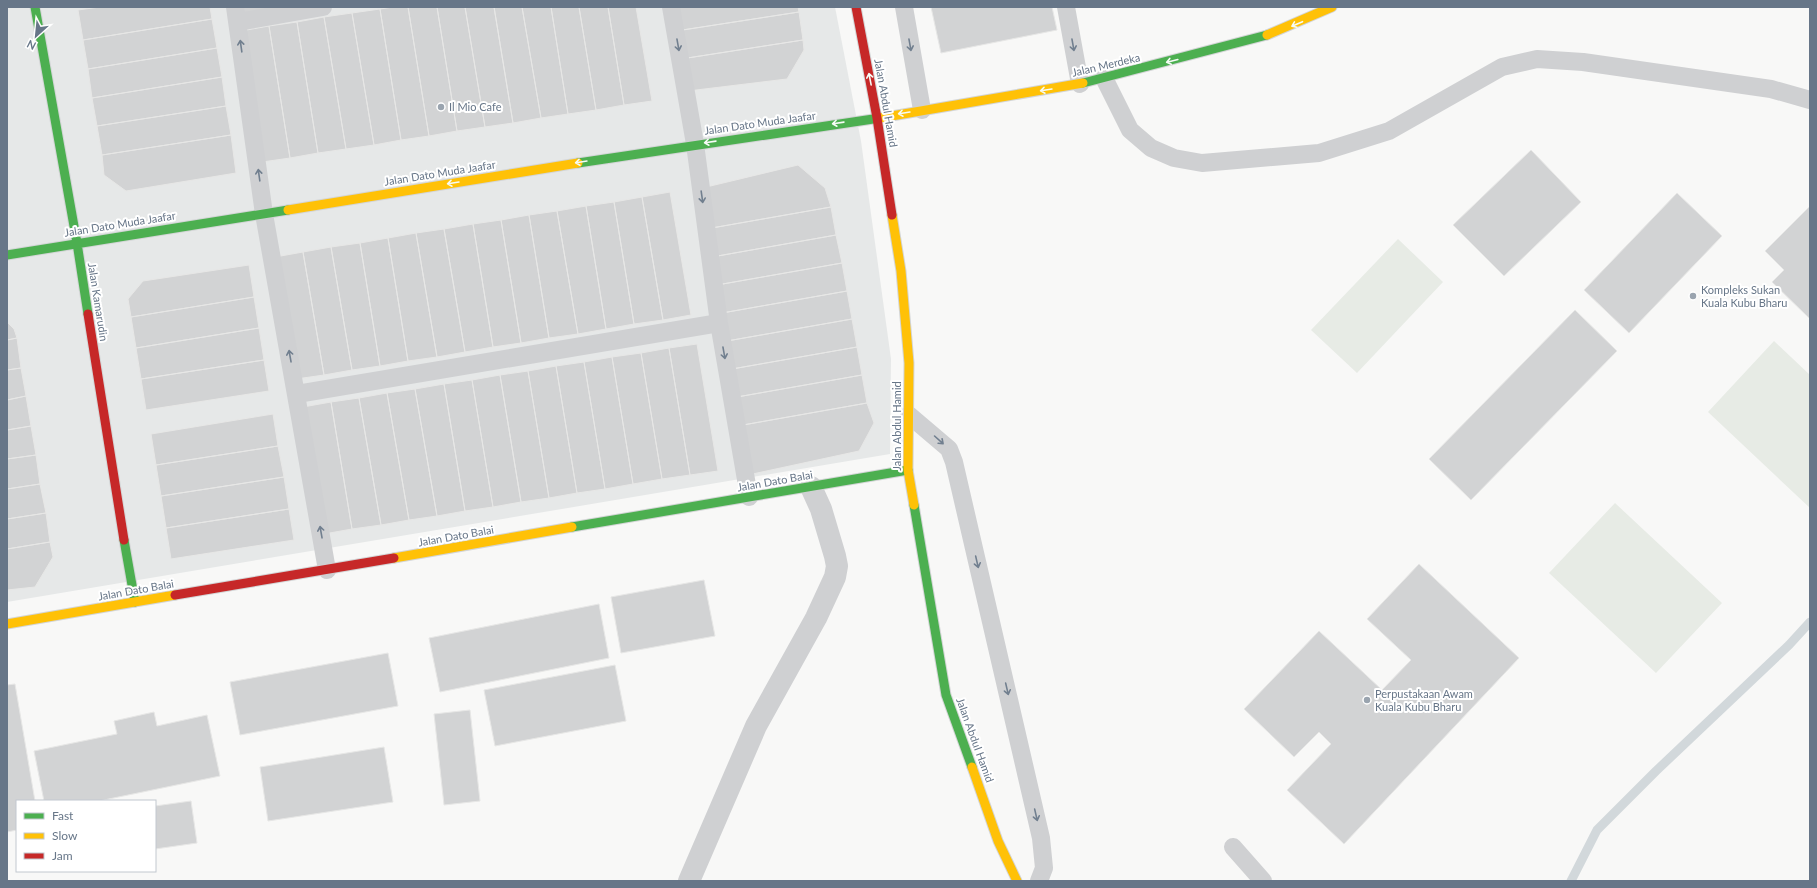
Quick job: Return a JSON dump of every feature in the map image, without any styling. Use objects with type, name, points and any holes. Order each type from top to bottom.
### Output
[{"type":"street","name":"Jalan Kamarudin","points":[[35,7],[77,243],[105,428],[135,602]]},
{"type":"street","name":"Jalan Abdul Hamid","points":[[856,7],[877,118],[901,272],[909,364],[908,470],[946,695],[998,841],[1017,881]]},
{"type":"street","name":"Jalan Merdeka","points":[[877,118],[1080,84],[1272,34],[1332,7]]},
{"type":"street","name":"Jalan Dato Muda Jaafar","points":[[7,255],[695,144],[877,118]]},
{"type":"street","name":"Jalan Dato Balai","points":[[7,624],[908,470]]},
{"type":"street","points":[[689,881],[756,726],[816,618],[835,577],[837,566],[835,556],[821,509],[811,486]]},
{"type":"lane","points":[[323,7],[236,14],[264,214],[327,570]]},
{"type":"lane","points":[[671,7],[695,144],[719,323],[749,497]]},
{"type":"lane","points":[[904,7],[922,110]]},
{"type":"lane","points":[[1066,7],[1080,84]]},
{"type":"lane","points":[[1104,78],[1130,130],[1151,148],[1174,158],[1202,163],[1319,154],[1389,131],[1502,67],[1536,59],[1583,62],[1771,89],[1810,100]]},
{"type":"lane","points":[[297,394],[719,323]]},
{"type":"lane","points":[[909,415],[949,450],[954,462],[1041,838],[1044,868],[1039,881]]},
{"type":"lane","points":[[1233,847],[1263,881]]},
{"type":"shaded area","points":[[7,7],[835,7],[861,141],[891,359],[890,454],[7,602]]},
{"type":"shaded area","points":[[1398,239],[1443,282],[1357,373],[1311,330]]},
{"type":"shaded area","points":[[1774,341],[1810,375],[1810,508],[1708,412]]},
{"type":"shaded area","points":[[1615,503],[1722,603],[1656,673],[1549,573]]},
{"type":"building","points":[[100,7],[210,7],[212,19],[83,40],[78,10]]},
{"type":"building","points":[[239,7],[267,7],[268,10],[240,14]]},
{"type":"building","points":[[408,7],[429,136],[401,140],[380,9]]},
{"type":"building","points":[[408,7],[437,7],[457,131],[429,136]]},
{"type":"building","points":[[437,7],[465,7],[485,127],[457,131]]},
{"type":"building","points":[[465,7],[494,7],[513,123],[485,127]]},
{"type":"building","points":[[494,7],[522,7],[541,118],[513,123]]},
{"type":"building","points":[[522,7],[551,7],[568,114],[541,118]]},
{"type":"building","points":[[551,7],[579,7],[596,110],[568,114]]},
{"type":"building","points":[[579,7],[608,7],[624,105],[596,110]]},
{"type":"building","points":[[608,7],[636,7],[652,101],[624,105]]},
{"type":"building","points":[[673,7],[798,7],[799,12],[676,31]]},
{"type":"building","points":[[931,7],[1052,7],[1057,30],[941,53]]},
{"type":"building","points":[[380,9],[401,140],[374,145],[352,13]]},
{"type":"building","points":[[799,12],[803,40],[681,59],[676,31]]},
{"type":"building","points":[[352,13],[374,145],[346,149],[324,17]]},
{"type":"building","points":[[324,17],[346,149],[318,153],[297,22]]},
{"type":"building","points":[[212,19],[217,48],[88,69],[83,40]]},
{"type":"building","points":[[297,22],[318,153],[290,158],[269,26]]},
{"type":"building","points":[[269,26],[290,158],[262,162],[241,31]]},
{"type":"building","points":[[803,40],[804,50],[787,79],[688,91],[681,59]]},
{"type":"building","points":[[217,48],[222,77],[92,98],[88,69]]},
{"type":"building","points":[[222,77],[226,106],[97,126],[92,98]]},
{"type":"building","points":[[226,106],[231,135],[102,155],[97,126]]},
{"type":"building","points":[[231,135],[236,173],[126,191],[104,175],[102,155]]},
{"type":"building","points":[[1531,150],[1581,202],[1504,276],[1453,225]]},
{"type":"building","points":[[798,165],[825,188],[831,207],[706,229],[702,188]]},
{"type":"building","points":[[670,192],[691,315],[663,320],[642,197]]},
{"type":"building","points":[[1677,193],[1722,236],[1629,333],[1584,290]]},
{"type":"building","points":[[642,197],[663,320],[634,324],[614,202]]},
{"type":"building","points":[[614,202],[634,324],[606,329],[586,206]]},
{"type":"building","points":[[586,206],[606,329],[578,334],[557,211]]},
{"type":"building","points":[[1810,206],[1810,319],[1772,282],[1784,270],[1765,251]]},
{"type":"building","points":[[831,207],[836,235],[712,257],[706,229]]},
{"type":"building","points":[[557,211],[578,334],[549,338],[529,215]]},
{"type":"building","points":[[529,215],[549,338],[521,343],[501,220]]},
{"type":"building","points":[[501,220],[521,343],[493,347],[473,224]]},
{"type":"building","points":[[473,224],[493,347],[465,352],[444,229]]},
{"type":"building","points":[[444,229],[465,352],[437,357],[416,233]]},
{"type":"building","points":[[416,233],[437,357],[408,361],[388,238]]},
{"type":"building","points":[[836,235],[842,263],[717,285],[712,257]]},
{"type":"building","points":[[388,238],[408,361],[380,366],[360,243]]},
{"type":"building","points":[[360,243],[380,366],[352,370],[331,247]]},
{"type":"building","points":[[331,247],[352,370],[324,375],[303,252]]},
{"type":"building","points":[[303,252],[324,375],[296,379],[275,257]]},
{"type":"building","points":[[842,263],[847,291],[722,313],[717,285]]},
{"type":"building","points":[[249,265],[254,297],[131,317],[128,299],[143,281]]},
{"type":"building","points":[[847,291],[852,319],[727,341],[722,313]]},
{"type":"building","points":[[254,297],[259,328],[136,348],[131,317]]},
{"type":"building","points":[[1575,310],[1617,351],[1471,500],[1429,459]]},
{"type":"building","points":[[852,319],[857,347],[732,369],[727,341]]},
{"type":"building","points":[[7,322],[14,329],[17,338],[7,340]]},
{"type":"building","points":[[259,328],[264,360],[141,379],[136,348]]},
{"type":"building","points":[[17,338],[21,368],[7,370],[7,340]]},
{"type":"building","points":[[697,344],[718,471],[690,475],[669,348]]},
{"type":"building","points":[[857,347],[862,375],[737,397],[732,369]]},
{"type":"building","points":[[669,348],[690,475],[662,479],[641,353]]},
{"type":"building","points":[[641,353],[662,479],[633,484],[612,357]]},
{"type":"building","points":[[612,357],[633,484],[605,489],[584,362]]},
{"type":"building","points":[[264,360],[269,391],[146,410],[141,379]]},
{"type":"building","points":[[584,362],[605,489],[577,493],[556,366]]},
{"type":"building","points":[[556,366],[577,493],[549,498],[528,371]]},
{"type":"building","points":[[21,368],[26,396],[7,400],[7,370]]},
{"type":"building","points":[[528,371],[549,498],[521,502],[500,375]]},
{"type":"building","points":[[500,375],[521,502],[493,507],[472,380]]},
{"type":"building","points":[[862,375],[867,403],[743,425],[737,397]]},
{"type":"building","points":[[472,380],[493,507],[465,511],[444,384]]},
{"type":"building","points":[[444,384],[465,511],[437,516],[415,389]]},
{"type":"building","points":[[415,389],[437,516],[409,520],[387,393]]},
{"type":"building","points":[[387,393],[409,520],[381,525],[359,398]]},
{"type":"building","points":[[26,396],[31,426],[7,430],[7,400]]},
{"type":"building","points":[[359,398],[381,525],[352,529],[331,402]]},
{"type":"building","points":[[331,402],[352,529],[324,534],[303,407]]},
{"type":"building","points":[[867,403],[874,423],[859,451],[748,475],[743,425]]},
{"type":"building","points":[[273,414],[278,446],[156,465],[151,434]]},
{"type":"building","points":[[31,426],[36,455],[7,459],[7,430]]},
{"type":"building","points":[[278,446],[284,477],[161,496],[156,465]]},
{"type":"building","points":[[36,455],[40,484],[7,489],[7,459]]},
{"type":"building","points":[[284,477],[289,509],[166,528],[161,496]]},
{"type":"building","points":[[40,484],[46,513],[7,519],[7,489]]},
{"type":"building","points":[[289,509],[294,540],[171,559],[166,528]]},
{"type":"building","points":[[46,513],[50,542],[7,549],[7,519]]},
{"type":"building","points":[[50,542],[53,557],[35,587],[7,590],[7,549]]},
{"type":"building","name":"Perpustakaan Awam Kuala Kubu Bharu","points":[[1419,564],[1519,658],[1344,844],[1287,790],[1331,744],[1319,732],[1294,757],[1244,709],[1319,631],[1382,690],[1411,660],[1367,619]]},
{"type":"building","points":[[704,580],[715,636],[621,653],[611,597]]},
{"type":"building","points":[[599,604],[609,658],[440,692],[429,638]]},
{"type":"building","points":[[388,653],[398,706],[240,735],[230,682]]},
{"type":"building","points":[[615,665],[626,721],[495,746],[484,690]]},
{"type":"building","points":[[15,684],[35,800],[16,800],[16,830],[7,832],[7,685]]},
{"type":"building","points":[[470,710],[480,801],[444,805],[434,714]]},
{"type":"building","points":[[154,712],[157,726],[207,715],[220,776],[104,800],[44,800],[34,751],[117,734],[114,721]]},
{"type":"building","points":[[384,747],[393,802],[268,821],[260,767]]},
{"type":"building","points":[[191,801],[197,843],[156,849],[156,806]]},
{"type":"waterway","points":[[1571,881],[1597,830],[1656,771],[1789,645],[1810,622]]},
{"type":"traffic: fast","points":[[35,7],[77,243],[88,314]]},
{"type":"traffic: fast","points":[[1083,83],[1267,35]]},
{"type":"traffic: fast","points":[[578,163],[880,118]]},
{"type":"traffic: fast","points":[[7,255],[288,210]]},
{"type":"traffic: fast","points":[[572,527],[908,470]]},
{"type":"traffic: fast","points":[[914,505],[946,695],[972,767]]},
{"type":"traffic: fast","points":[[124,540],[135,602]]},
{"type":"traffic: slow","points":[[1267,35],[1332,7]]},
{"type":"traffic: slow","points":[[880,118],[1083,83]]},
{"type":"traffic: slow","points":[[288,210],[578,163]]},
{"type":"traffic: slow","points":[[892,215],[901,271],[909,363],[908,470],[914,505]]},
{"type":"traffic: slow","points":[[394,558],[572,527]]},
{"type":"traffic: slow","points":[[7,624],[175,595]]},
{"type":"traffic: slow","points":[[972,767],[998,841],[1017,881]]},
{"type":"traffic: jam","points":[[856,7],[877,118],[892,215]]},
{"type":"traffic: jam","points":[[88,314],[124,540]]},
{"type":"traffic: jam","points":[[175,595],[394,558]]},
{"type":"place","name":"Il Mio Cafe","points":[[441,107]]},
{"type":"place","name":"Kompleks Sukan Kuala Kubu Bharu","points":[[1693,296]]},
{"type":"place","name":"Perpustakaan Awam Kuala Kubu Bharu","points":[[1367,700]]}]
